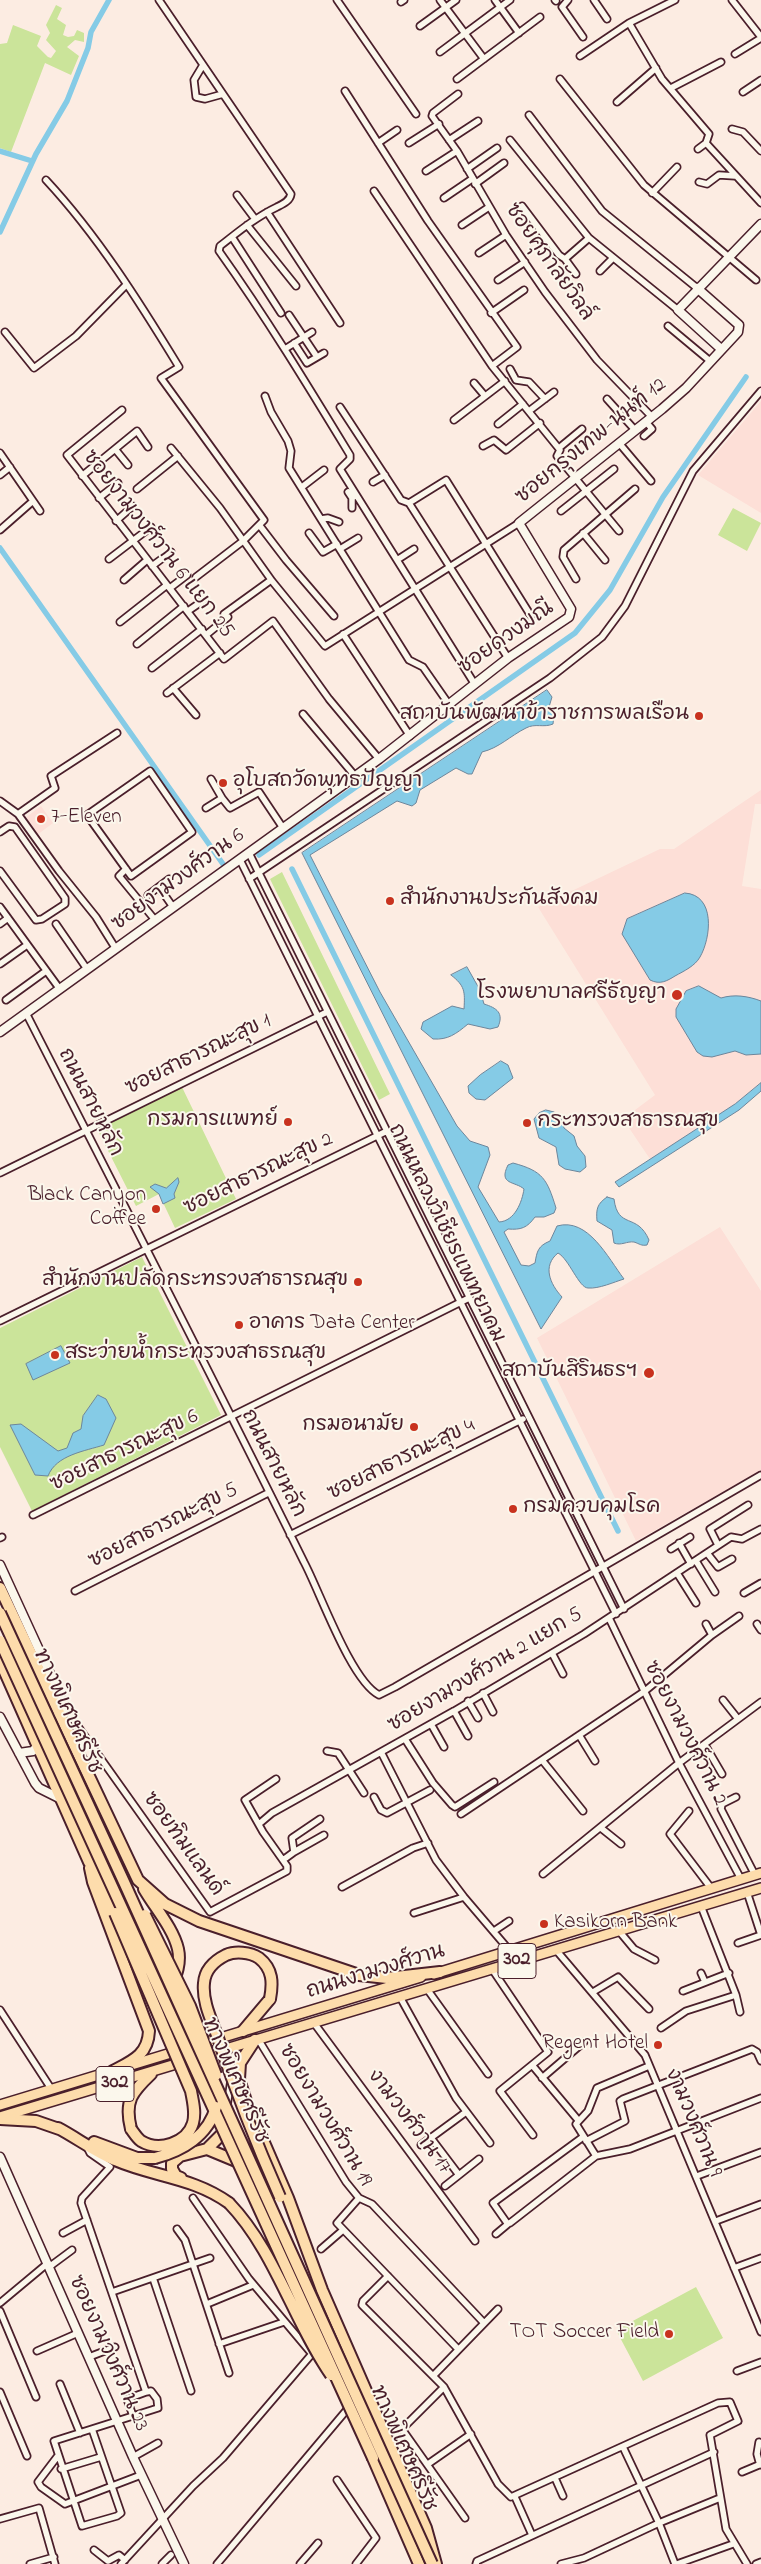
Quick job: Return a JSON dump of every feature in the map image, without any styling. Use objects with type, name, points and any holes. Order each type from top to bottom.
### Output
[{"type":"highway","points":[[0,1588],[63,1712],[138,1880],[173,1933],[178,1950],[179,1965],[164,2003],[164,2013],[176,2038],[189,2048]]},
{"type":"highway","name":"ทางพิเศษศรีรัช","points":[[0,1613],[124,1882],[432,2564]]},
{"type":"highway","points":[[0,1625],[7,1623],[19,1628]]},
{"type":"highway","name":"ทางพิเศษศรีรัช","points":[[0,1641],[420,2564]]},
{"type":"highway","points":[[0,1662],[89,1862],[100,1880],[115,1913],[166,2038],[191,2091],[194,2108],[193,2123],[178,2142],[164,2146],[151,2145],[140,2140],[131,2129],[127,2114],[132,2092],[151,2074]]},
{"type":"highway","points":[[89,1862],[93,1882],[149,2032],[148,2040],[141,2054],[113,2071]]},
{"type":"highway","points":[[138,1880],[165,1904],[199,1921],[359,1975],[387,1978],[440,1972]]},
{"type":"highway","points":[[0,2118],[27,2119],[58,2128],[137,2158],[155,2158],[176,2152],[195,2140],[208,2124],[218,2102],[217,2078],[202,2035],[167,1958],[124,1882]]},
{"type":"highway","points":[[243,2031],[270,1999],[273,1984],[270,1970],[258,1958],[244,1953],[228,1954],[215,1960],[208,1970],[204,1983],[205,1999],[210,2019],[235,2091],[280,2197],[304,2244],[426,2528],[436,2564]]},
{"type":"highway","points":[[256,2040],[240,2063],[238,2079],[288,2198],[295,2224],[296,2238],[286,2248]]},
{"type":"highway","points":[[230,2126],[207,2149],[180,2156],[172,2163],[176,2176],[214,2192],[230,2203],[256,2235],[318,2356],[342,2392]]},
{"type":"highway","points":[[58,2128],[113,2160],[193,2183]]},
{"type":"highway","points":[[207,2149],[248,2166]]},
{"type":"highway","points":[[286,2248],[300,2242],[304,2244]]},
{"type":"main road","name":"ถนนงามวงศ์วาน","points":[[0,2105],[758,1874]]},
{"type":"main road","name":"ถนนงามวงศ์วาน","points":[[0,2118],[151,2074],[229,2048],[761,1888]]},
{"type":"street","points":[[159,0],[291,194],[290,198],[283,204],[267,212],[220,246],[220,251],[257,304],[350,455],[350,459],[340,469],[354,497],[416,589],[474,683]]},
{"type":"street","points":[[337,0],[416,114]]},
{"type":"street","points":[[440,0],[484,59]]},
{"type":"street","points":[[420,26],[456,0]]},
{"type":"street","points":[[495,0],[519,33]]},
{"type":"street","points":[[440,52],[510,0]]},
{"type":"street","points":[[568,0],[562,7],[583,38]]},
{"type":"street","points":[[594,0],[607,20]]},
{"type":"street","points":[[580,56],[629,23],[675,0]]},
{"type":"street","points":[[732,0],[761,37],[735,54]]},
{"type":"street","points":[[457,79],[540,17]]},
{"type":"street","points":[[629,23],[678,100],[709,134],[706,143],[698,149]]},
{"type":"street","points":[[671,88],[721,62]]},
{"type":"street","points":[[203,65],[194,80],[196,97],[205,98],[223,94]]},
{"type":"street","points":[[617,102],[656,68]]},
{"type":"street","points":[[560,79],[625,164],[652,193],[756,280]]},
{"type":"street","points":[[743,92],[761,80]]},
{"type":"street","points":[[344,91],[491,313],[517,348],[492,366]]},
{"type":"street","name":"ซอยศุภาลัยวิลล์","points":[[458,94],[433,113],[432,116],[439,124],[506,235],[525,262],[597,360],[649,419]]},
{"type":"street","points":[[530,115],[602,211],[697,288]]},
{"type":"street","points":[[449,140],[478,121]]},
{"type":"street","points":[[409,144],[439,124]]},
{"type":"street","points":[[732,129],[743,132],[761,151]]},
{"type":"street","points":[[378,143],[397,130]]},
{"type":"street","points":[[510,140],[589,238],[678,310],[721,349]]},
{"type":"street","points":[[706,143],[761,203]]},
{"type":"street","points":[[467,169],[497,148]]},
{"type":"street","points":[[426,171],[456,151]]},
{"type":"street","points":[[444,198],[504,163]]},
{"type":"street","points":[[652,193],[677,167]]},
{"type":"street","points":[[699,182],[707,184],[720,175],[736,176]]},
{"type":"street","points":[[46,180],[82,222],[126,285],[179,367],[161,378],[264,520],[243,542],[196,577]]},
{"type":"street","points":[[374,191],[492,366],[559,448]]},
{"type":"street","points":[[237,195],[255,220]]},
{"type":"street","points":[[522,206],[576,274]]},
{"type":"street","points":[[462,225],[489,207]]},
{"type":"street","points":[[267,212],[340,323]]},
{"type":"street","points":[[678,310],[697,288],[761,224]]},
{"type":"street","points":[[248,225],[296,286]]},
{"type":"street","points":[[479,253],[506,235]]},
{"type":"street","points":[[232,237],[281,313]]},
{"type":"street","points":[[565,259],[589,238]]},
{"type":"street","points":[[600,271],[613,258]]},
{"type":"street","points":[[498,280],[525,262]]},
{"type":"street","points":[[5,332],[34,368],[76,336],[126,285]]},
{"type":"street","name":"ซอยกรุงเทพ-นนท์ 12","points":[[271,580],[325,646],[519,523],[686,388],[738,332],[739,324],[697,288]]},
{"type":"street","points":[[491,313],[524,290]]},
{"type":"street","points":[[289,315],[317,357]]},
{"type":"street","points":[[668,326],[710,361]]},
{"type":"street","points":[[285,349],[312,332]]},
{"type":"street","points":[[294,343],[306,363],[324,353]]},
{"type":"street","points":[[510,369],[516,380],[529,382],[545,399]]},
{"type":"street","points":[[454,420],[505,381]]},
{"type":"street","points":[[474,383],[485,396]]},
{"type":"street","points":[[250,879],[550,678],[602,637],[626,606],[693,471],[761,391]]},
{"type":"street","points":[[529,411],[554,392]]},
{"type":"street","points":[[265,396],[271,412],[288,441],[291,451],[288,463],[289,468],[410,660],[422,667],[448,703]]},
{"type":"street","points":[[607,399],[635,430]]},
{"type":"street","points":[[498,424],[523,404]]},
{"type":"street","points":[[340,407],[401,500],[409,503],[508,658]]},
{"type":"street","name":"ซอยงามวงศ์วาน 6 แยก 25","points":[[122,410],[67,455],[82,476],[224,659],[273,620],[329,699],[378,759]]},
{"type":"street","points":[[644,436],[652,429],[649,419]]},
{"type":"street","points":[[483,446],[494,440],[506,450],[540,423]]},
{"type":"street","points":[[582,429],[559,448],[557,456],[619,531]]},
{"type":"street","points":[[82,476],[137,431],[148,447]]},
{"type":"street","points":[[619,443],[651,481]]},
{"type":"street","points":[[172,448],[220,508],[271,580],[226,616],[206,635]]},
{"type":"street","points":[[114,449],[128,465]]},
{"type":"street","points":[[0,453],[40,511]]},
{"type":"street","points":[[137,489],[178,456]]},
{"type":"street","points":[[0,475],[10,467]]},
{"type":"street","points":[[561,511],[614,469]]},
{"type":"street","points":[[302,488],[324,470]]},
{"type":"street","points":[[373,482],[384,475]]},
{"type":"street","points":[[409,503],[446,480],[531,616]]},
{"type":"street","points":[[99,498],[118,483]]},
{"type":"street","points":[[576,579],[562,553],[635,489]]},
{"type":"street","points":[[348,492],[354,497]]},
{"type":"street","points":[[352,508],[354,497]]},
{"type":"street","points":[[0,530],[34,501]]},
{"type":"street","points":[[116,521],[133,506]]},
{"type":"street","points":[[322,520],[328,518],[339,522]]},
{"type":"street","name":"ซอยดวงมณี","points":[[378,759],[410,736],[474,683],[570,617],[572,613],[519,523]]},
{"type":"street","points":[[260,526],[286,560],[334,616]]},
{"type":"street","points":[[109,559],[150,527]]},
{"type":"street","points":[[309,532],[323,552],[358,538]]},
{"type":"street","points":[[582,534],[605,560]]},
{"type":"street","points":[[397,560],[414,550]]},
{"type":"street","points":[[152,566],[170,552]]},
{"type":"street","points":[[124,580],[147,560]]},
{"type":"street","points":[[120,622],[168,586],[187,575]]},
{"type":"street","points":[[137,644],[186,609],[204,600]]},
{"type":"street","points":[[152,668],[202,629]]},
{"type":"street","points":[[343,634],[410,736]]},
{"type":"street","points":[[167,693],[220,653]]},
{"type":"street","points":[[173,688],[196,715]]},
{"type":"street","points":[[303,714],[355,776]]},
{"type":"street","points":[[18,814],[55,788],[50,777],[117,732]]},
{"type":"street","name":"ซอยงามวงศ์วาน 6","points":[[0,1032],[378,759]]},
{"type":"street","points":[[150,770],[192,832],[131,876],[126,869],[87,815],[150,770]]},
{"type":"street","points":[[211,779],[230,808],[259,792],[283,828]]},
{"type":"street","points":[[206,808],[222,798]]},
{"type":"street","points":[[0,801],[18,814],[59,871],[96,917],[116,949]]},
{"type":"street","points":[[0,832],[9,826],[15,827],[66,902],[37,921],[0,871]]},
{"type":"street","name":"ถนนหลวงวิเชียรแพทยาคม","points":[[249,852],[624,1608]]},
{"type":"street","name":"ถนนหลวงวิเชียรแพทยาคม","points":[[241,862],[616,1614]]},
{"type":"street","points":[[126,869],[119,876],[155,920]]},
{"type":"street","points":[[50,877],[59,871]]},
{"type":"street","points":[[148,896],[169,879]]},
{"type":"street","points":[[159,887],[173,907]]},
{"type":"street","points":[[0,908],[59,988]]},
{"type":"street","points":[[0,924],[8,918]]},
{"type":"street","points":[[56,924],[86,969]]},
{"type":"street","points":[[0,964],[27,945]]},
{"type":"street","points":[[6,1000],[46,971]]},
{"type":"street","name":"ซอยสาธารณะสุข 1","points":[[0,1174],[327,1012]]},
{"type":"street","name":"ถนนสายหลัก","points":[[26,1013],[290,1535],[353,1666],[368,1688],[379,1695],[761,1475]]},
{"type":"street","name":"ซอยสาธารณะสุข 2","points":[[0,1321],[387,1131]]},
{"type":"street","name":"ซอยสาธารณะสุข 6","points":[[34,1515],[469,1298]]},
{"type":"street","name":"ซอยสาธารณะสุข 4","points":[[290,1535],[528,1417]]},
{"type":"street","name":"ซอยสาธารณะสุข 5","points":[[75,1591],[268,1493]]},
{"type":"street","points":[[718,1545],[710,1529],[748,1505]]},
{"type":"street","points":[[609,1618],[731,1537],[742,1539],[761,1529]]},
{"type":"street","points":[[671,1549],[690,1537]]},
{"type":"street","points":[[679,1543],[715,1592]]},
{"type":"street","points":[[707,1552],[718,1567],[732,1559]]},
{"type":"street","points":[[0,1565],[63,1712]]},
{"type":"street","points":[[677,1573],[696,1603]]},
{"type":"street","points":[[744,1593],[761,1583]]},
{"type":"street","points":[[461,1814],[645,1691],[712,1634],[739,1616]]},
{"type":"street","name":"ซอยงามวงศ์วาน 2 แยก 5","points":[[381,1752],[454,1711],[609,1618]]},
{"type":"street","name":"ซอยงามวงศ์วาน 2","points":[[609,1618],[679,1763],[741,1879]]},
{"type":"street","points":[[706,1624],[712,1634]]},
{"type":"street","points":[[552,1653],[564,1674]]},
{"type":"street","points":[[483,1693],[493,1712]]},
{"type":"street","points":[[723,1700],[738,1719]]},
{"type":"street","points":[[468,1702],[478,1718]]},
{"type":"street","points":[[543,1874],[679,1763],[761,1702]]},
{"type":"street","points":[[454,1711],[468,1736]]},
{"type":"street","name":"ซอยทิมแลนด์","points":[[63,1712],[210,1912],[287,1871],[287,1866],[283,1860]]},
{"type":"street","points":[[0,1717],[40,1788],[62,1799]]},
{"type":"street","points":[[431,1724],[444,1747]]},
{"type":"street","points":[[579,1735],[595,1761]]},
{"type":"street","points":[[404,1739],[433,1783],[452,1806],[494,1782]]},
{"type":"street","points":[[705,1745],[722,1774]]},
{"type":"street","points":[[19,1753],[33,1751],[37,1746]]},
{"type":"street","points":[[327,1751],[338,1753],[364,1793]]},
{"type":"street","points":[[259,1824],[272,1813],[381,1752],[436,1860],[464,1897],[510,1951]]},
{"type":"street","points":[[542,1760],[584,1811]]},
{"type":"street","points":[[276,1779],[245,1800],[283,1860],[324,1835]]},
{"type":"street","points":[[374,1796],[384,1813],[430,1790]]},
{"type":"street","points":[[736,1797],[722,1804],[720,1809],[758,1874]]},
{"type":"street","points":[[689,1811],[670,1834],[711,1888]]},
{"type":"street","points":[[294,1852],[292,1838],[320,1819]]},
{"type":"street","points":[[601,1828],[621,1844]]},
{"type":"street","points":[[342,1887],[413,1848],[428,1843]]},
{"type":"street","points":[[738,1943],[761,1935],[748,1892]]},
{"type":"street","points":[[414,1913],[464,1897]]},
{"type":"street","points":[[701,1906],[729,1973],[740,2012]]},
{"type":"street","points":[[754,1912],[761,1910]]},
{"type":"street","points":[[494,1931],[509,1921]]},
{"type":"street","points":[[619,1931],[634,1949],[655,1960]]},
{"type":"street","name":"งามวงศ์วาน 9","points":[[556,1950],[640,2047],[716,2221],[761,2332]]},
{"type":"street","points":[[492,1969],[548,2050],[547,2054],[500,2091],[532,2135]]},
{"type":"street","points":[[701,1973],[705,1982]]},
{"type":"street","points":[[683,1991],[729,1973]]},
{"type":"street","points":[[593,1992],[618,1977],[650,2010]]},
{"type":"street","points":[[427,1988],[488,2074]]},
{"type":"street","points":[[661,2028],[686,2011],[736,1995]]},
{"type":"street","points":[[400,1997],[466,2112],[490,2142]]},
{"type":"street","points":[[0,2010],[52,2090]]},
{"type":"street","name":"งามวงศ์วาน 17","points":[[314,2023],[475,2241]]},
{"type":"street","name":"ซอยงามวงศ์วาน 19","points":[[256,2040],[346,2182],[359,2198],[337,2221],[343,2230]]},
{"type":"street","points":[[542,2078],[584,2042]]},
{"type":"street","points":[[229,2048],[232,2070],[227,2106],[230,2126],[353,2402],[420,2564]]},
{"type":"street","points":[[508,2224],[493,2203],[584,2139],[625,2122],[620,2101],[755,2049],[761,2061]]},
{"type":"street","points":[[532,2065],[577,2122],[584,2139],[596,2156]]},
{"type":"street","points":[[577,2122],[588,2111],[597,2088],[649,2066]]},
{"type":"street","points":[[496,2234],[596,2156],[620,2152],[761,2098]]},
{"type":"street","points":[[420,2145],[466,2112]]},
{"type":"street","points":[[431,2138],[459,2175]]},
{"type":"street","points":[[86,2143],[90,2153],[110,2168],[81,2200],[146,2392]]},
{"type":"street","points":[[696,2176],[761,2152]]},
{"type":"street","name":"ซอยงามวงศ์วาน 23","points":[[0,2157],[116,2421],[161,2520],[184,2564]]},
{"type":"street","points":[[445,2186],[479,2159]]},
{"type":"street","points":[[194,2198],[253,2285],[312,2354]]},
{"type":"street","points":[[359,2198],[372,2204],[484,2323]]},
{"type":"street","points":[[716,2221],[761,2204]]},
{"type":"street","points":[[63,2233],[87,2220]]},
{"type":"street","points":[[177,2229],[185,2240],[229,2373]]},
{"type":"street","points":[[321,2249],[343,2230],[458,2349]]},
{"type":"street","points":[[0,2303],[48,2265],[72,2250]]},
{"type":"street","points":[[112,2292],[210,2258]]},
{"type":"street","points":[[734,2268],[761,2258]]},
{"type":"street","points":[[388,2276],[361,2302],[444,2388],[506,2495],[515,2497],[722,2402],[730,2402],[738,2421],[710,2435],[726,2529],[746,2564]]},
{"type":"street","points":[[153,2278],[191,2391]]},
{"type":"street","points":[[207,2304],[253,2285]]},
{"type":"street","points":[[433,2376],[498,2309]]},
{"type":"street","points":[[753,2313],[761,2310]]},
{"type":"street","points":[[0,2311],[36,2397]]},
{"type":"street","points":[[220,2344],[284,2322]]},
{"type":"street","points":[[37,2351],[78,2333]]},
{"type":"street","points":[[94,2550],[105,2560],[108,2561],[119,2555],[123,2562],[161,2520],[223,2458],[326,2340]]},
{"type":"street","points":[[89,2357],[115,2347]]},
{"type":"street","points":[[737,2371],[761,2362]]},
{"type":"street","points":[[60,2384],[80,2433]]},
{"type":"street","points":[[444,2388],[402,2429],[464,2518]]},
{"type":"street","points":[[92,2429],[120,2513],[117,2516],[82,2526],[71,2500],[54,2441],[116,2421],[133,2416],[158,2408],[157,2399],[151,2391],[127,2399],[133,2416]]},
{"type":"street","points":[[0,2392],[27,2456]]},
{"type":"street","points":[[217,2564],[353,2402]]},
{"type":"street","points":[[428,2464],[471,2434]]},
{"type":"street","points":[[742,2472],[760,2464],[758,2454],[759,2442]]},
{"type":"street","points":[[133,2457],[158,2443]]},
{"type":"street","points":[[623,2447],[676,2564],[733,2544]]},
{"type":"street","points":[[476,2563],[532,2535],[714,2452]]},
{"type":"street","points":[[61,2469],[101,2456]]},
{"type":"street","points":[[58,2457],[38,2482],[41,2487],[65,2504],[71,2500],[141,2475]]},
{"type":"street","points":[[555,2478],[563,2496]]},
{"type":"street","points":[[337,2480],[376,2538],[356,2564]]},
{"type":"street","points":[[515,2497],[532,2535]]},
{"type":"street","points":[[561,2564],[584,2558],[659,2523],[720,2498]]},
{"type":"street","points":[[0,2519],[39,2508],[56,2564]]},
{"type":"street","points":[[300,2564],[318,2543]]},
{"type":"street","points":[[162,2564],[171,2555]]},
{"type":"street","points":[[30,2564],[54,2557]]},
{"type":"street","points":[[756,2564],[761,2562]]},
{"type":"shaded area","points":[[761,401],[761,513],[698,475]]},
{"type":"shaded area","name":"โรงพยาบาลศรีธัญญา","points":[[761,790],[761,804],[755,804],[742,886],[761,889],[761,1083],[735,1104],[650,1159],[623,1119],[655,1095],[538,907],[660,849],[674,849]]},
{"type":"shaded area","points":[[41,806],[53,823],[37,835],[24,819]]},
{"type":"shaded area","name":"สถาบันสิรินธรฯ","points":[[720,1227],[761,1291],[761,1470],[636,1541],[537,1338]]},
{"type":"green space","points":[[56,5],[62,8],[57,19],[66,25],[63,35],[68,37],[74,36],[77,30],[84,33],[84,42],[75,40],[67,47],[79,56],[71,75],[45,63],[11,152],[0,148],[0,44],[7,43],[13,25],[41,36],[37,46],[51,58],[56,51],[46,40],[50,33],[46,25]]},
{"type":"green space","points":[[733,508],[761,523],[747,551],[718,535]]},
{"type":"green space","points":[[282,872],[390,1094],[379,1100],[270,879]]},
{"type":"green space","points":[[181,1085],[236,1199],[175,1228],[159,1194],[136,1206],[96,1127]]},
{"type":"green space","points":[[142,1257],[221,1415],[32,1511],[0,1447],[0,1328]]},
{"type":"green space","name":"TOT Soccer Field","points":[[696,2287],[723,2338],[643,2381],[616,2330]]},
{"type":"water","points":[[547,690],[552,697],[549,707],[554,715],[553,724],[526,728],[499,745],[482,752],[472,774],[456,768],[420,790],[416,803],[412,806],[397,801],[310,855],[380,992],[457,1126],[470,1141],[488,1147],[490,1155],[478,1187],[499,1222],[505,1221],[517,1210],[522,1200],[524,1189],[506,1179],[505,1171],[508,1165],[513,1163],[531,1169],[542,1178],[550,1190],[556,1208],[554,1213],[544,1217],[535,1217],[529,1224],[523,1227],[508,1229],[504,1232],[521,1265],[529,1266],[535,1263],[539,1249],[550,1241],[557,1226],[568,1225],[588,1233],[604,1251],[624,1279],[597,1287],[585,1287],[558,1253],[553,1258],[549,1269],[551,1281],[562,1297],[541,1329],[302,853]]},
{"type":"water","points":[[685,893],[695,896],[702,901],[706,909],[708,929],[704,949],[698,960],[689,968],[666,981],[650,980],[622,934],[627,919]]},
{"type":"water","points":[[467,967],[480,990],[484,1004],[496,1009],[500,1015],[498,1027],[490,1029],[468,1024],[452,1036],[433,1039],[421,1029],[423,1022],[452,1006],[464,1009],[462,986],[451,975]]},
{"type":"water","points":[[699,986],[721,998],[741,996],[761,1001],[761,1054],[746,1055],[735,1051],[712,1057],[703,1056],[697,1052],[676,1017],[676,1009],[686,991]]},
{"type":"water","points":[[501,1061],[508,1065],[513,1078],[485,1100],[476,1099],[469,1093],[468,1086],[480,1075]]},
{"type":"water","points":[[761,1083],[761,1091],[739,1110],[619,1187],[615,1182],[735,1104]]},
{"type":"water","points":[[546,1110],[560,1116],[564,1128],[574,1136],[577,1146],[585,1156],[586,1167],[580,1172],[565,1169],[559,1165],[556,1147],[539,1138],[534,1119],[539,1113]]},
{"type":"water","points":[[178,1178],[179,1182],[174,1194],[175,1198],[163,1204],[159,1194],[150,1187],[155,1184],[166,1188]]},
{"type":"water","points":[[607,1197],[614,1199],[619,1215],[639,1226],[644,1231],[649,1240],[647,1245],[634,1242],[614,1243],[612,1230],[597,1221],[598,1207]]},
{"type":"water","name":"สระว่ายน้ำกระทรวงสาธรณสุข","points":[[61,1346],[70,1363],[33,1380],[26,1364]]},
{"type":"water","points":[[98,1395],[106,1399],[116,1418],[104,1445],[64,1459],[57,1463],[48,1476],[35,1475],[10,1425],[21,1424],[58,1451],[67,1448],[73,1433],[81,1429],[83,1416]]},
{"type":"waterway","points":[[0,232],[36,154],[67,101],[88,48],[91,32],[109,0]]},
{"type":"waterway","points":[[0,151],[32,161]]},
{"type":"waterway","points":[[259,855],[575,633],[610,590],[663,497],[746,377]]},
{"type":"waterway","points":[[0,548],[223,864]]},
{"type":"waterway","points":[[292,869],[618,1531]]},
{"type":"place","name":"สถาบันพัฒนาข้าราชการพลเรือน","points":[[699,716]]},
{"type":"place","name":"อุโบสถวัดพุทธปัญญา","points":[[223,783]]},
{"type":"place","name":"7-Eleven","points":[[41,819]]},
{"type":"place","name":"สำนักงานประกันสังคม","points":[[390,901]]},
{"type":"place","name":"โรงพยาบาลศรีธัญญา","points":[[677,995]]},
{"type":"place","name":"กรมการแพทย์","points":[[288,1122]]},
{"type":"place","name":"กระทรวงสาธารณสุข","points":[[527,1123]]},
{"type":"place","name":"Black Canyon Coffee","points":[[156,1209]]},
{"type":"place","name":"สำนักงานปลัดกระทรวงสาธารณสุข","points":[[358,1282]]},
{"type":"place","name":"อาคาร Data Center","points":[[239,1325]]},
{"type":"place","name":"สระว่ายน้ำกระทรวงสาธรณสุข","points":[[55,1355]]},
{"type":"place","name":"สถาบันสิรินธรฯ","points":[[649,1373]]},
{"type":"place","name":"กรมอนามัย","points":[[414,1427]]},
{"type":"place","name":"กรมควบคุมโรค","points":[[513,1509]]},
{"type":"place","name":"Kasikorn Bank","points":[[544,1924]]},
{"type":"place","name":"Regent Hotel","points":[[658,2045]]},
{"type":"place","name":"TOT Soccer Field","points":[[669,2334]]}]
